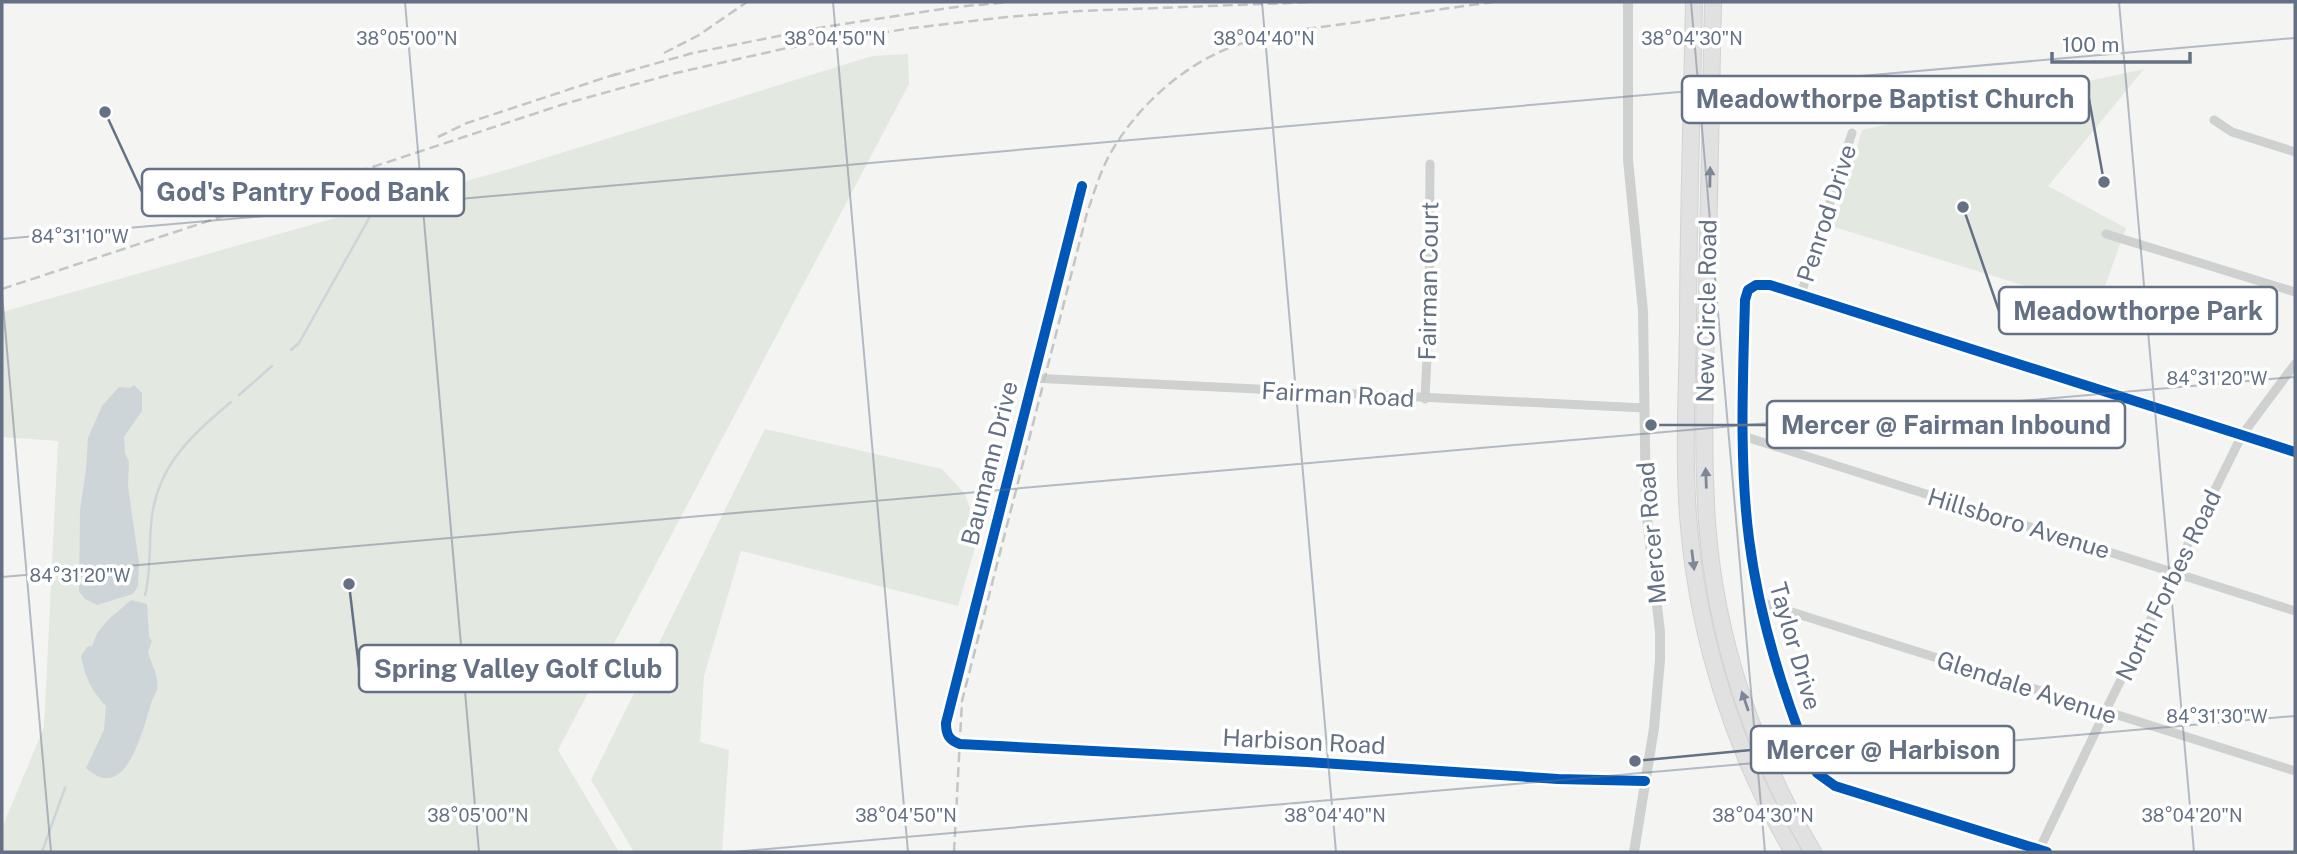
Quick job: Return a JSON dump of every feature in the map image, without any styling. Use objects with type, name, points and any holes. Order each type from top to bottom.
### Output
[{"type":"highway","name":"New Circle Road","points":[[1694,2],[1686,482],[1695,580],[1706,632],[1734,729],[1763,797],[1793,852]]},
{"type":"highway","name":"New Circle Road","points":[[1713,2],[1704,424],[1710,552],[1728,647],[1742,691],[1770,767],[1814,852]]},
{"type":"street","name":"Mercer Road","points":[[1628,6],[1629,160],[1643,310],[1646,509],[1660,660],[1654,728],[1634,852]]},
{"type":"street","points":[[2214,120],[2232,132],[2295,152]]},
{"type":"street","name":"Penrod Drive","points":[[1801,294],[1852,133]]},
{"type":"street","name":"Fairman Court","points":[[1425,399],[1429,316],[1430,164]]},
{"type":"street","name":"Baumann Drive","points":[[960,744],[951,741],[947,735],[946,723],[1082,186]]},
{"type":"street","points":[[2106,234],[2295,292]]},
{"type":"street","name":"Taylor Drive","points":[[1801,294],[1770,285],[1753,286],[1748,290],[1745,300],[1743,436],[1749,538],[1760,602],[1778,674],[1799,733],[1817,773],[1835,786],[2042,851]]},
{"type":"street","points":[[1801,294],[2295,452]]},
{"type":"street","name":"North Forbes Road","points":[[2042,851],[2105,712],[2242,435],[2295,364]]},
{"type":"street","name":"Fairman Road","points":[[1032,378],[1644,408]]},
{"type":"street","name":"Hillsboro Avenue","points":[[1743,436],[2295,611]]},
{"type":"street","name":"Glendale Avenue","points":[[1760,602],[2295,771]]},
{"type":"street","name":"Harbison Road","points":[[960,744],[1307,762],[1558,779],[1645,781]]},
{"type":"shaded area","points":[[908,54],[909,84],[558,750],[619,852],[2,852],[2,828],[44,727],[58,441],[2,437],[2,312],[516,167],[872,56]]},
{"type":"shaded area","points":[[2144,69],[2048,186],[2126,228],[2097,308],[1834,227],[1862,130]]},
{"type":"shaded area","points":[[134,385],[142,393],[142,411],[124,437],[139,563],[138,586],[133,594],[97,605],[85,599],[79,591],[80,510],[88,438],[102,406],[119,387],[130,388]]},
{"type":"shaded area","points":[[765,429],[942,469],[965,494],[979,534],[958,606],[741,551],[704,676],[700,742],[729,750],[722,852],[634,852],[591,780]]},
{"type":"shaded area","points":[[131,600],[147,604],[149,636],[152,641],[148,652],[157,687],[132,758],[123,770],[113,777],[101,777],[86,768],[104,730],[106,706],[89,683],[81,656],[87,647],[93,645],[103,625]]},
{"type":"waterway","points":[[291,350],[299,343],[377,204]]},
{"type":"waterway","points":[[239,395],[272,366]]},
{"type":"waterway","points":[[145,595],[151,525],[159,487],[177,455],[231,402]]},
{"type":"waterway","points":[[42,852],[65,788]]},
{"type":"railway","points":[[664,53],[699,35],[747,2]]},
{"type":"railway","points":[[611,76],[693,53],[824,27],[956,7],[1010,2]]},
{"type":"railway","points":[[2,289],[564,104],[676,73],[787,48],[912,28],[1007,17],[1080,11],[1314,2]]},
{"type":"railway","points":[[954,852],[962,701],[1087,213],[1103,168],[1121,136],[1164,88],[1199,63],[1237,45],[1294,31],[1494,2]]},
{"type":"railway","points":[[438,137],[467,123],[619,73]]},
{"type":"cycle path","points":[[1082,186],[946,723],[951,739],[960,744],[1307,762],[1558,779],[1645,781]]},
{"type":"cycle path","points":[[2047,852],[1835,786],[1817,773],[1811,763],[1790,709],[1773,653],[1759,597],[1749,539],[1742,419],[1745,300],[1748,290],[1756,285],[1770,285],[2295,452]]},
{"type":"place","name":"God's Pantry Food Bank","points":[[105,112]]},
{"type":"place","name":"Meadowthorpe Baptist Church","points":[[2104,182]]},
{"type":"place","name":"Meadowthorpe Park","points":[[1963,207]]},
{"type":"place","name":"Mercer @ Fairman Inbound","points":[[1651,425]]},
{"type":"place","name":"Spring Valley Golf Club","points":[[349,584]]},
{"type":"place","name":"Mercer @ Harbison","points":[[1635,761]]}]
